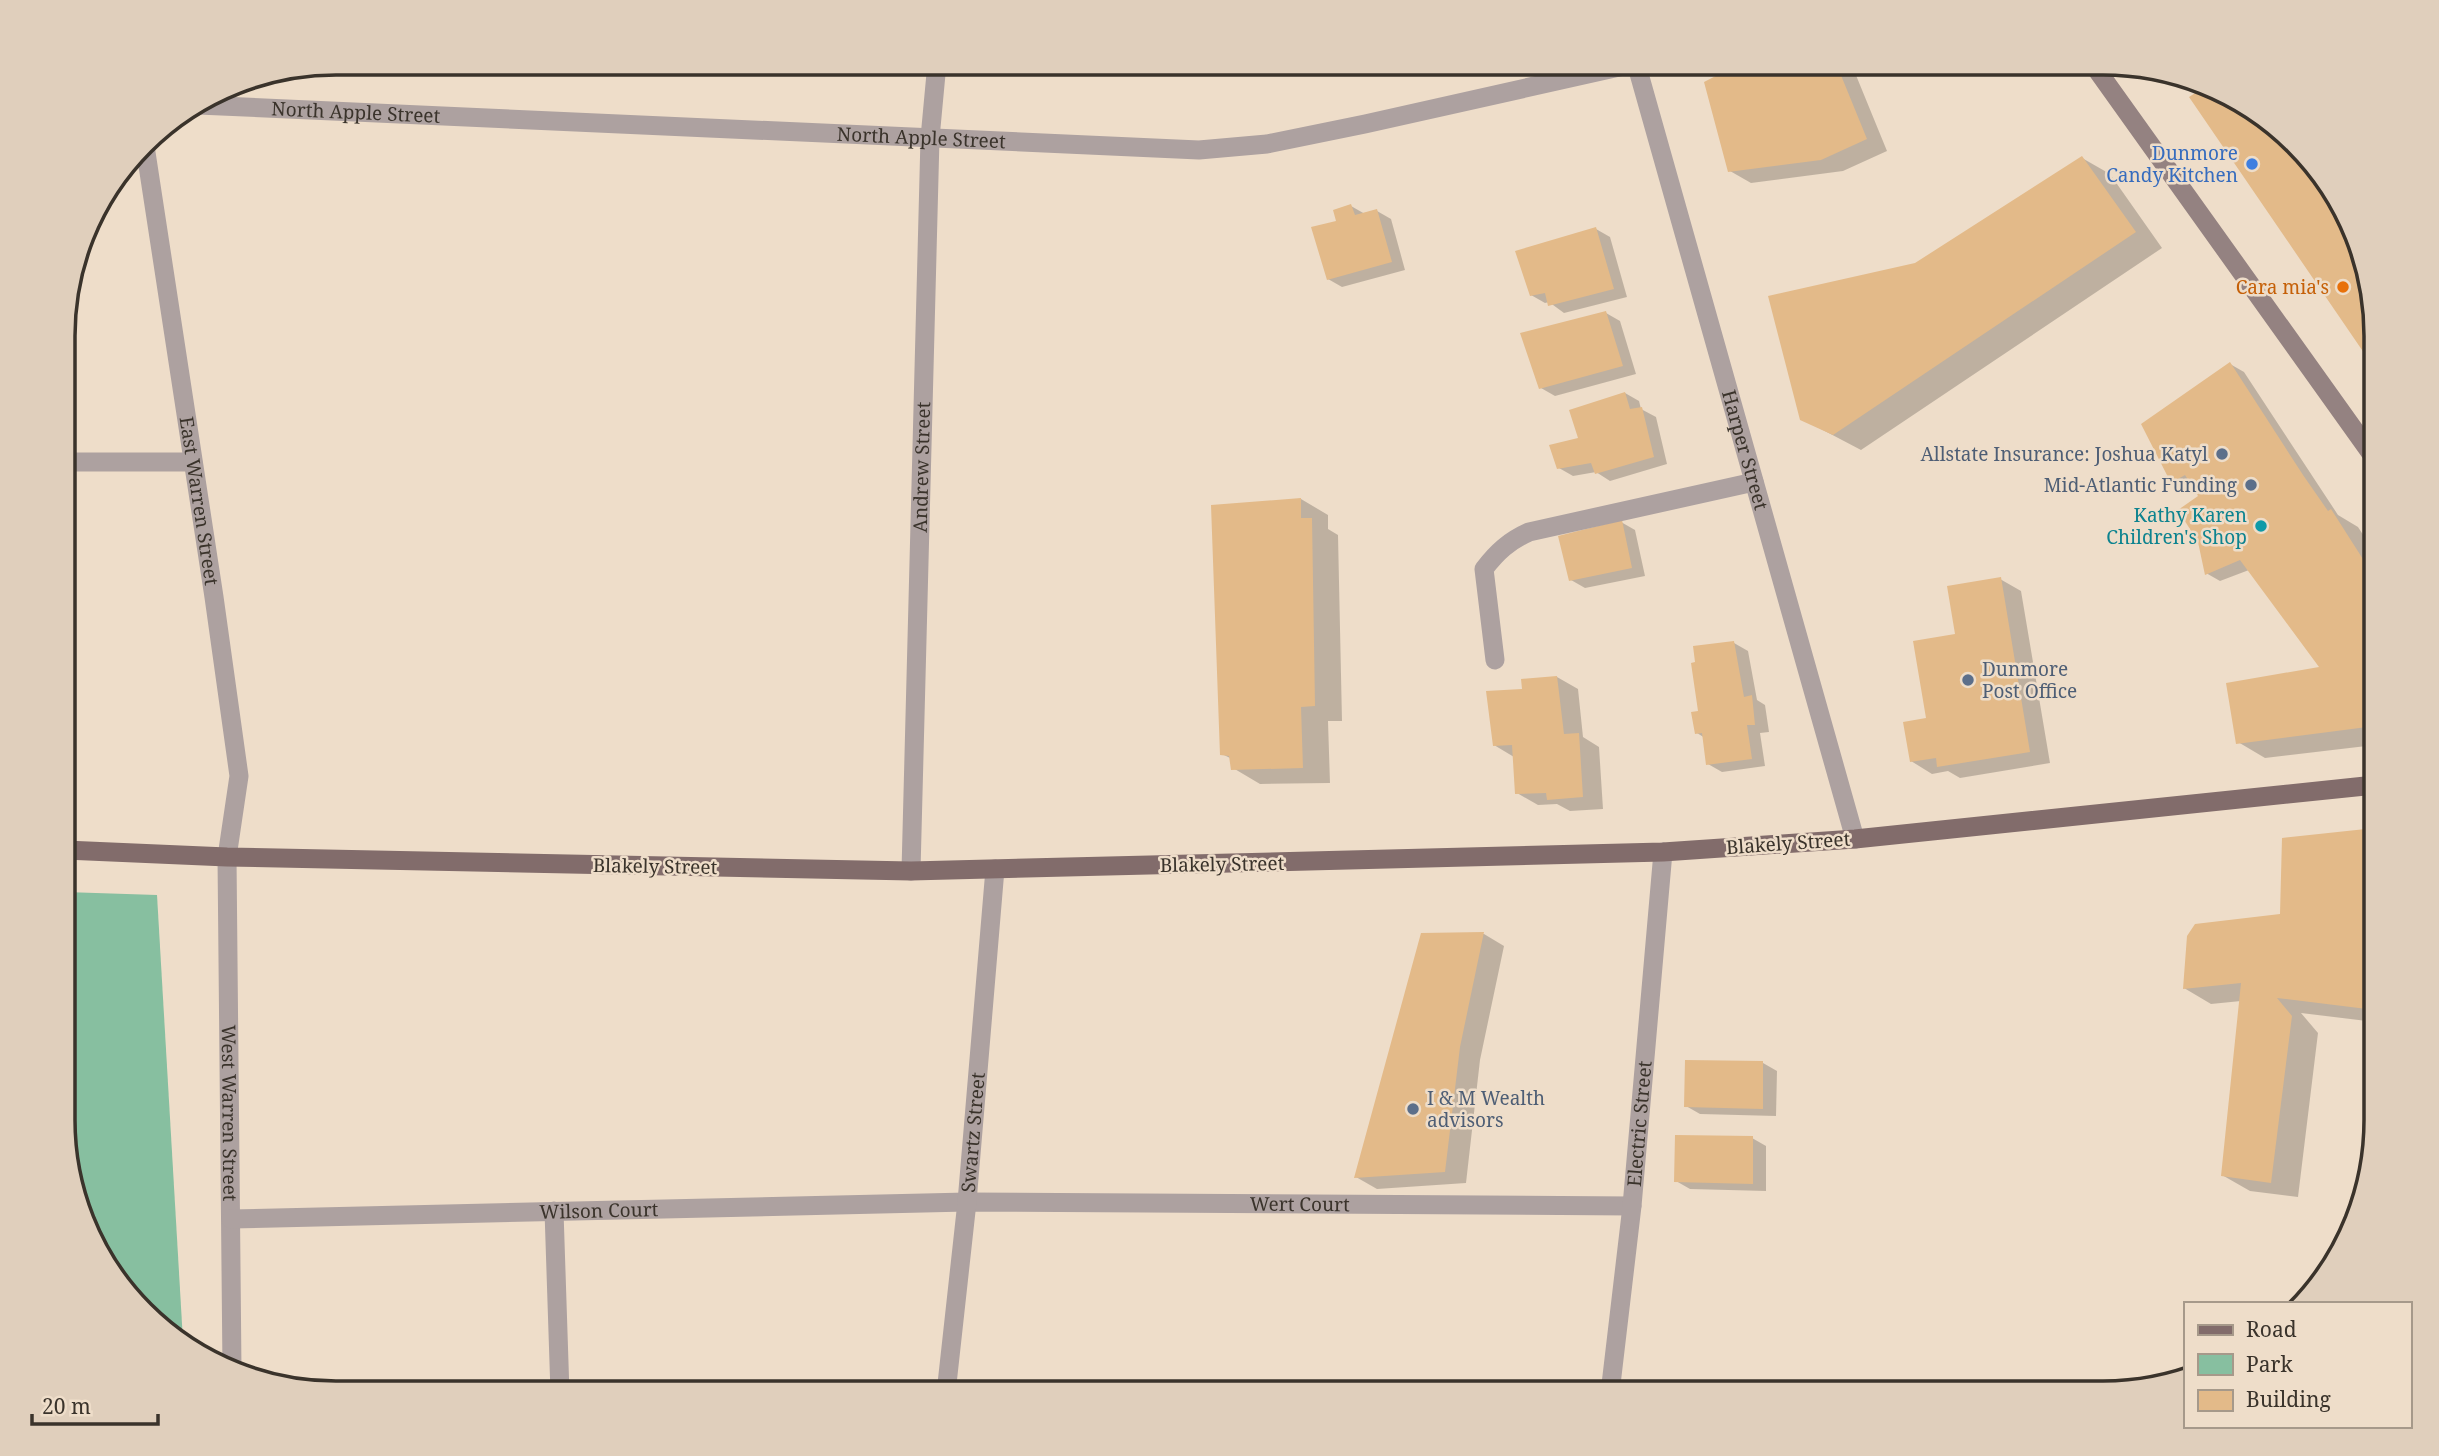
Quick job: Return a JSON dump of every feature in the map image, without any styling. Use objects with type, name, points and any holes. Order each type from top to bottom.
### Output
[{"type":"main road","points":[[2101,75],[2364,444]]},
{"type":"main road","name":"Blakely Street","points":[[75,850],[227,857],[911,871],[1662,852],[1855,839],[2364,786]]},
{"type":"street","name":"Andrew Street","points":[[911,871],[930,138],[936,75]]},
{"type":"street","name":"North Apple Street","points":[[214,106],[1199,150],[1266,144],[1581,75]]},
{"type":"street","name":"Harper Street","points":[[1639,75],[1855,839]]},
{"type":"street","name":"East Warren Street","points":[[147,157],[239,776],[227,857]]},
{"type":"street","points":[[75,462],[193,462]]},
{"type":"street","points":[[1495,660],[1484,569],[1497,552],[1511,541],[1529,532],[1754,482]]},
{"type":"street","name":"Electric Street","points":[[1611,1381],[1632,1206],[1662,852]]},
{"type":"street","name":"West Warren Street","points":[[227,857],[232,1359]]},
{"type":"street","name":"Swartz Street","points":[[947,1381],[967,1202],[995,869]]},
{"type":"street","name":"Wert Court","points":[[967,1202],[1632,1206]]},
{"type":"street","name":"Wilson Court","points":[[231,1219],[967,1202]]},
{"type":"street","points":[[554,1211],[560,1381]]},
{"type":"green space","points":[[75,892],[157,895],[182,1331],[164,1316],[129,1279],[102,1235],[89,1204],[80,1171],[75,1120]]},
{"type":"building","points":[[1718,75],[1841,75],[1867,139],[1821,160],[1728,172],[1704,82]]},
{"type":"building","points":[[2196,92],[2203,95],[2262,129],[2299,164],[2320,191],[2344,236],[2355,269],[2362,302],[2364,353],[2189,97]]},
{"type":"building","points":[[2082,156],[2136,232],[1833,435],[1800,420],[1768,296],[1915,263]]},
{"type":"building","points":[[1351,204],[1355,215],[1377,209],[1392,262],[1327,280],[1311,227],[1336,221],[1333,210]]},
{"type":"building","points":[[1596,227],[1614,289],[1548,306],[1545,293],[1530,296],[1515,251]]},
{"type":"building","points":[[1606,311],[1623,366],[1539,389],[1520,333]]},
{"type":"building","points":[[2230,362],[2303,475],[2328,511],[2331,509],[2364,561],[2364,727],[2236,744],[2226,683],[2319,667],[2240,560],[2205,575],[2198,542],[2178,510],[2198,496],[2185,475],[2171,483],[2141,424]]},
{"type":"building","points":[[1625,392],[1630,409],[1642,407],[1654,457],[1595,474],[1591,463],[1557,469],[1549,445],[1578,438],[1569,410]]},
{"type":"building","points":[[1301,498],[1301,518],[1312,518],[1315,706],[1301,707],[1303,768],[1231,770],[1229,756],[1220,755],[1211,505]]},
{"type":"building","points":[[1622,520],[1632,568],[1569,581],[1558,536]]},
{"type":"building","name":"Dunmore Post Office","points":[[2001,577],[2030,752],[1937,767],[1936,758],[1910,762],[1903,722],[1926,718],[1913,641],[1955,634],[1947,586]]},
{"type":"building","points":[[1734,641],[1744,697],[1752,695],[1755,725],[1747,725],[1752,759],[1706,765],[1702,733],[1695,734],[1691,712],[1698,711],[1691,663],[1695,662],[1693,646]]},
{"type":"building","points":[[1557,676],[1564,734],[1579,733],[1583,797],[1547,800],[1546,793],[1515,794],[1512,745],[1493,746],[1486,691],[1522,689],[1521,679]]},
{"type":"building","points":[[2364,829],[2364,1009],[2277,998],[2292,1016],[2271,1183],[2221,1176],[2241,983],[2183,989],[2187,936],[2195,924],[2280,914],[2282,838]]},
{"type":"building","name":"I & M Wealth advisors","points":[[1484,932],[1460,1047],[1445,1172],[1354,1178],[1421,933]]},
{"type":"building","points":[[1685,1060],[1763,1061],[1763,1109],[1684,1107]]},
{"type":"building","points":[[1675,1135],[1753,1136],[1753,1184],[1674,1182]]},
{"type":"place","name":"Dunmore Candy Kitchen","points":[[2252,164]]},
{"type":"place","name":"Cara mia's","points":[[2343,287]]},
{"type":"place","name":"Allstate Insurance: Joshua Katyl","points":[[2222,454]]},
{"type":"place","name":"Mid-Atlantic Funding","points":[[2251,485]]},
{"type":"place","name":"Kathy Karen Children's Shop","points":[[2261,526]]},
{"type":"place","name":"Dunmore Post Office","points":[[1968,680]]},
{"type":"place","name":"I & M Wealth advisors","points":[[1413,1109]]}]
